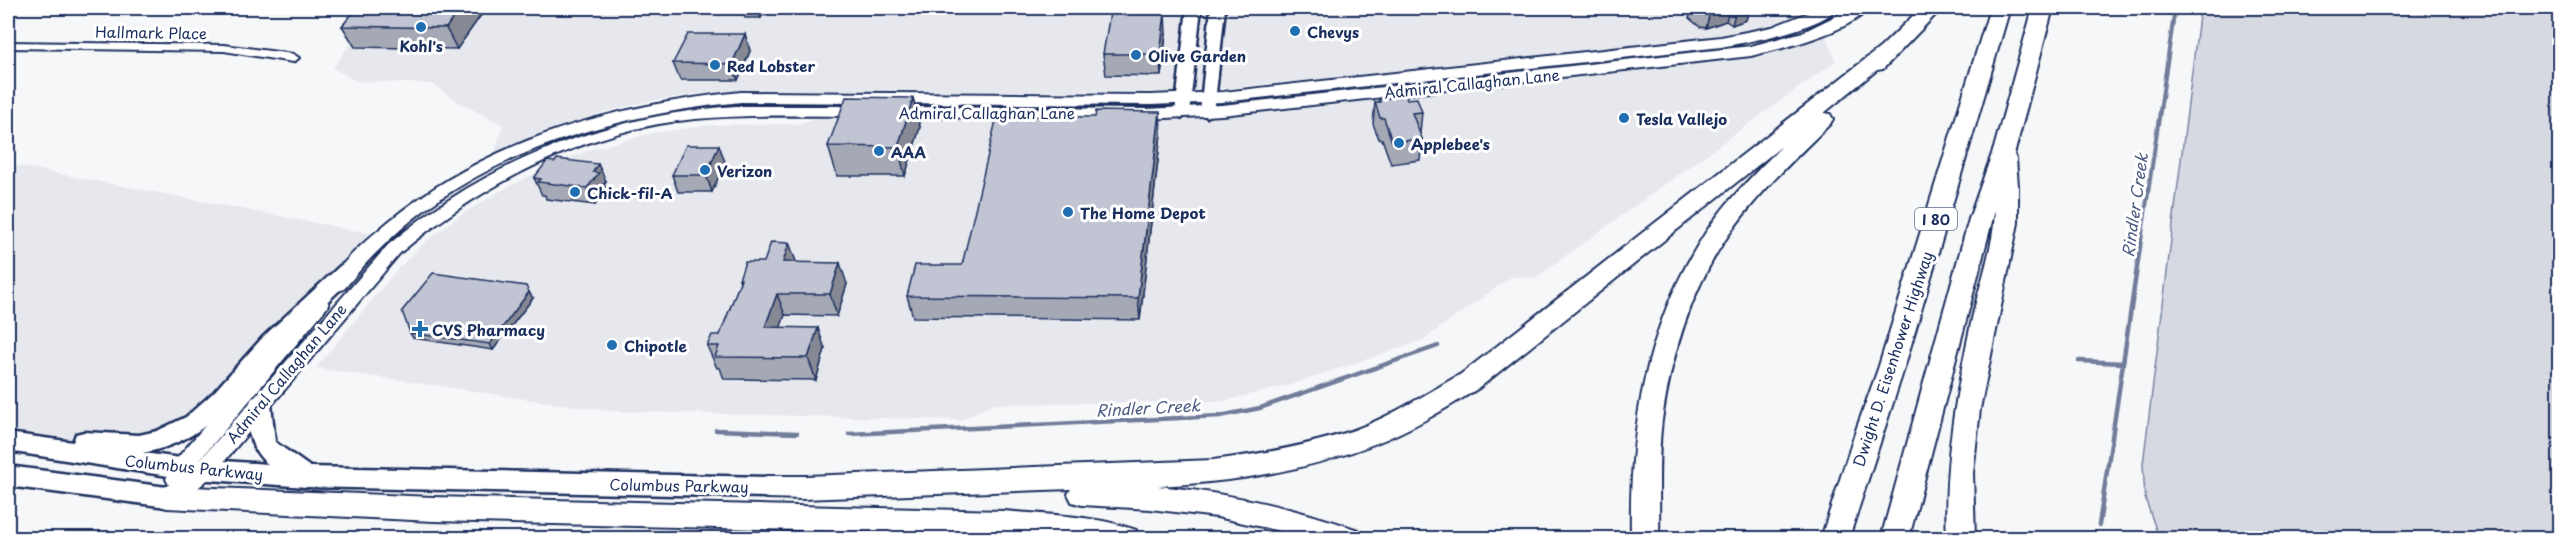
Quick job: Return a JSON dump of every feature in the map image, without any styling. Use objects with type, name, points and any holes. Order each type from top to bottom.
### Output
[{"type":"highway","points":[[1645,538],[1646,452],[1652,395],[1672,322],[1692,276],[1715,238],[1758,185],[1932,8]]},
{"type":"highway","name":"Dwight D. Eisenhower Highway","points":[[1835,538],[1891,369],[2000,8]]},
{"type":"highway","name":"I 80","points":[[1895,538],[1981,219],[2005,148],[2043,8]]},
{"type":"highway","points":[[802,488],[1211,474],[1290,461],[1366,438],[1421,412],[1470,381],[1887,52]]},
{"type":"highway","points":[[1961,538],[1958,497],[1962,442],[1986,312],[2005,231],[2007,201],[2005,148]]},
{"type":"highway","name":"Columbus Parkway","points":[[767,487],[1101,494],[1167,498],[1280,517],[1348,538]]},
{"type":"highway","name":"Columbus Parkway","points":[[167,498],[433,509],[910,520],[1041,526],[1126,538]]},
{"type":"highway","points":[[910,520],[994,538]]},
{"type":"main road","name":"Admiral Callaghan Lane","points":[[1208,105],[1721,42],[1778,31],[1830,8]]},
{"type":"main road","name":"Admiral Callaghan Lane","points":[[167,498],[204,471],[378,266],[410,235],[483,185],[543,155],[587,138],[673,117],[736,111],[1208,105],[1751,51],[1807,37],[1862,8]]},
{"type":"main road","name":"Admiral Callaghan Lane","points":[[167,498],[181,468],[348,270],[374,244],[410,214],[471,175],[512,153],[558,134],[606,118],[650,108],[695,100],[761,96],[1183,106]]},
{"type":"main road","points":[[8,436],[140,444],[167,437],[196,424],[209,413],[263,351],[348,270]]},
{"type":"main road","points":[[260,404],[262,444],[269,453],[307,477]]},
{"type":"main road","name":"Columbus Parkway","points":[[8,442],[204,471],[307,477],[767,487]]},
{"type":"main road","name":"Columbus Parkway","points":[[8,476],[167,498]]},
{"type":"street","points":[[1183,106],[1194,8]]},
{"type":"street","points":[[1208,105],[1218,8]]},
{"type":"street","name":"Hallmark Place","points":[[8,45],[224,48],[294,58]]},
{"type":"shaded area","points":[[376,8],[1818,8],[1773,27],[1718,38],[1494,63],[1183,92],[763,90],[696,94],[650,101],[604,112],[554,128],[494,155],[503,125],[460,103],[432,84],[356,81],[333,68]]},
{"type":"shaded area","points":[[2200,8],[2559,8],[2559,538],[2159,538],[2145,498],[2143,464]]},
{"type":"shaded area","points":[[1825,32],[1836,61],[1535,278],[1511,277],[1423,340],[1290,385],[1223,401],[993,404],[961,420],[609,411],[316,368],[399,267],[427,240],[459,216],[551,165],[592,149],[652,133],[711,125],[798,124],[832,114],[1196,115],[1748,53]]},
{"type":"shaded area","points":[[8,164],[383,236],[167,437],[93,442],[8,436]]},
{"type":"building","points":[[357,8],[460,8],[446,28],[342,26]]},
{"type":"building","points":[[1700,8],[1722,8],[1710,12]]},
{"type":"building","points":[[1110,13],[1165,13],[1160,54],[1103,54]]},
{"type":"building","points":[[688,34],[745,34],[732,64],[673,63]]},
{"type":"building","points":[[1406,96],[1407,99],[1417,98],[1422,112],[1412,113],[1422,139],[1392,142],[1384,118],[1380,118],[1375,102],[1380,102],[1379,99]]},
{"type":"building","points":[[846,97],[913,98],[898,147],[828,146]]},
{"type":"building","name":"The Home Depot","points":[[1096,111],[1160,112],[1138,298],[907,296],[915,265],[962,265],[997,116],[1095,117]]},
{"type":"building","points":[[686,145],[719,145],[706,175],[672,175]]},
{"type":"building","points":[[557,159],[598,164],[593,172],[599,173],[587,188],[538,182],[541,179],[534,178],[547,161],[555,162]]},
{"type":"building","points":[[771,242],[789,243],[783,262],[840,263],[830,294],[777,294],[765,327],[818,328],[808,358],[715,357],[719,346],[707,346],[712,335],[720,335],[745,262],[764,262]]},
{"type":"building","name":"CVS Pharmacy","points":[[433,273],[526,286],[529,292],[490,344],[410,333],[402,311]]},
{"type":"waterway","name":"Rindler Creek","points":[[2140,248],[2175,8]]},
{"type":"waterway","name":"Rindler Creek","points":[[2123,363],[2140,247]]},
{"type":"waterway","name":"Rindler Creek","points":[[849,434],[1220,416],[1260,408],[1438,346]]},
{"type":"waterway","name":"Rindler Creek","points":[[2079,361],[2123,363]]},
{"type":"waterway","points":[[2099,525],[2123,363]]},
{"type":"waterway","name":"Rindler Creek","points":[[716,430],[797,433]]},
{"type":"place","name":"Kohl's","points":[[421,27]]},
{"type":"place","name":"Chevys","points":[[1295,31]]},
{"type":"place","name":"Olive Garden","points":[[1136,55]]},
{"type":"place","name":"Red Lobster","points":[[715,65]]},
{"type":"place","name":"Tesla Vallejo","points":[[1624,118]]},
{"type":"place","name":"Applebee's","points":[[1399,143]]},
{"type":"place","name":"AAA","points":[[879,151]]},
{"type":"place","name":"Verizon","points":[[705,170]]},
{"type":"place","name":"Chick-fil-A","points":[[575,192]]},
{"type":"place","name":"The Home Depot","points":[[1068,212]]},
{"type":"place","name":"CVS Pharmacy","points":[[420,329]]},
{"type":"place","name":"Chipotle","points":[[612,345]]}]
